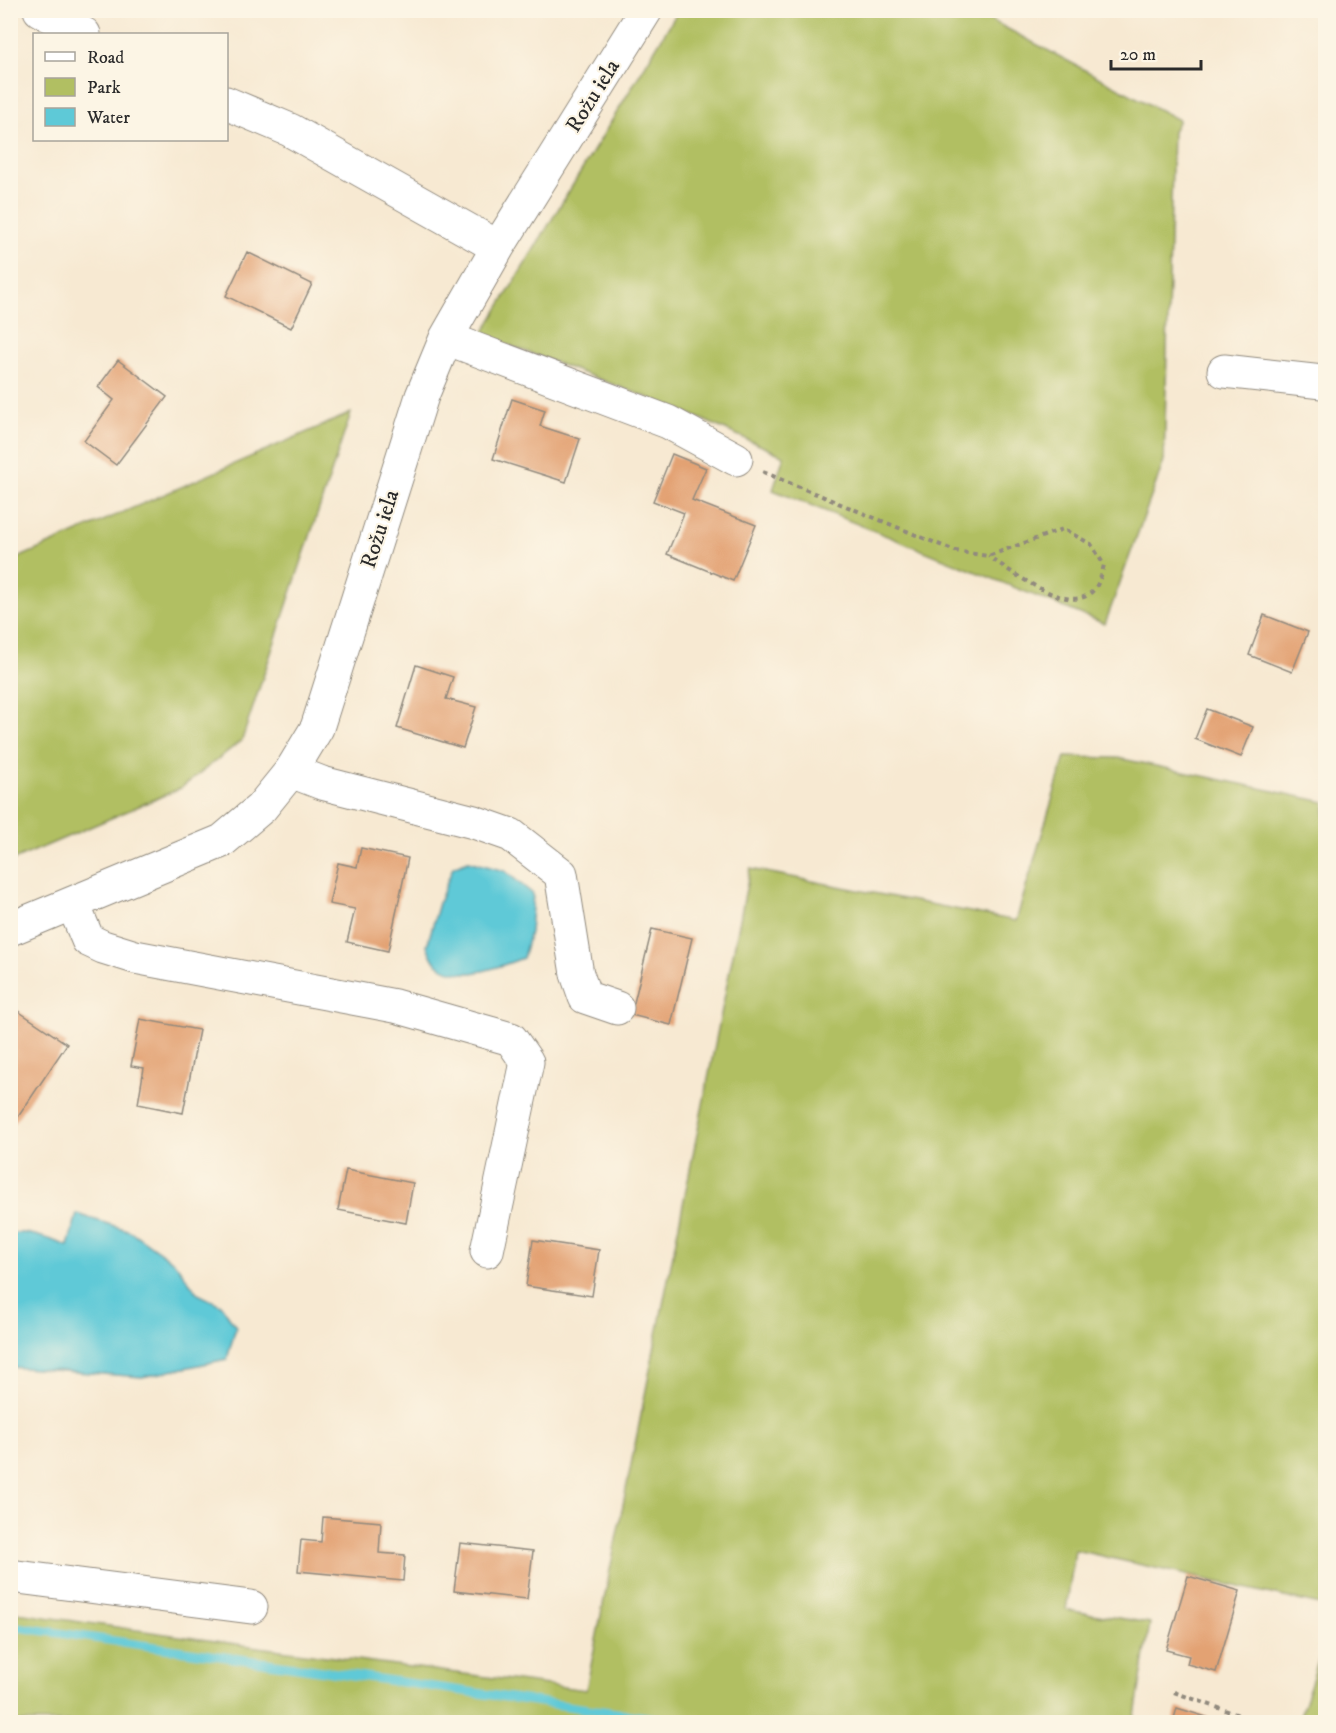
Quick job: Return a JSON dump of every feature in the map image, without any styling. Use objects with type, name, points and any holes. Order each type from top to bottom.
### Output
[{"type":"street","points":[[40,10],[82,33]]},
{"type":"street","name":"Rožu iela","points":[[10,929],[222,841],[261,808],[291,771],[316,728],[422,396],[446,339],[498,247],[646,10]]},
{"type":"street","points":[[228,104],[290,129],[498,247]]},
{"type":"street","points":[[446,339],[668,422],[736,459]]},
{"type":"street","points":[[1224,371],[1322,382],[1326,380]]},
{"type":"street","points":[[291,771],[322,783],[474,822],[511,835],[561,874],[578,974],[585,997],[617,1008]]},
{"type":"street","points":[[73,904],[88,940],[135,957],[395,1006],[511,1039],[527,1062],[487,1251]]},
{"type":"street","points":[[10,1576],[251,1607]]},
{"type":"path","points":[[736,459],[748,466],[955,551],[988,556],[1038,588],[1068,600],[1088,596],[1098,585],[1104,565],[1091,544],[1062,529],[988,556]]},
{"type":"path","points":[[1174,1692],[1258,1722]]},
{"type":"green space","points":[[678,11],[974,11],[1179,120],[1173,131],[1164,461],[1105,624],[773,490],[784,456],[681,410],[482,335]]},
{"type":"green space","points":[[351,413],[242,740],[181,788],[11,861],[11,561]]},
{"type":"green space","points":[[1065,757],[1118,758],[1325,802],[1325,1606],[1075,1550],[1066,1610],[1150,1623],[1134,1722],[11,1722],[11,1612],[586,1690],[750,869],[1016,921]]},
{"type":"green space","points":[[1325,1641],[1325,1722],[1298,1722]]},
{"type":"water","points":[[468,861],[505,871],[533,894],[530,932],[523,958],[491,969],[467,973],[446,969],[436,963],[427,946],[439,903],[453,867]]},
{"type":"water","points":[[77,1214],[130,1231],[175,1263],[198,1294],[221,1305],[236,1327],[227,1359],[142,1377],[11,1367],[11,1234],[31,1234],[68,1246]]},
{"type":"building","points":[[247,252],[312,284],[291,328],[226,296]]},
{"type":"building","points":[[118,360],[167,397],[116,465],[84,441],[114,400],[98,387]]},
{"type":"building","points":[[512,399],[545,410],[540,426],[580,439],[566,482],[493,459]]},
{"type":"building","points":[[672,454],[706,468],[692,500],[756,525],[733,581],[667,554],[684,513],[653,501]]},
{"type":"building","points":[[1264,615],[1308,632],[1292,672],[1249,655]]},
{"type":"building","points":[[416,665],[453,677],[446,699],[476,707],[463,748],[397,728]]},
{"type":"building","points":[[1207,709],[1253,727],[1241,757],[1195,739]]},
{"type":"building","points":[[361,848],[408,858],[388,951],[347,942],[355,909],[329,904],[338,863],[357,867]]},
{"type":"building","points":[[652,929],[692,938],[671,1025],[631,1015]]},
{"type":"building","points":[[15,1009],[67,1044],[10,1129],[10,1017]]},
{"type":"building","points":[[140,1019],[199,1030],[183,1113],[138,1104],[144,1068],[131,1066]]},
{"type":"building","points":[[346,1170],[413,1183],[406,1223],[338,1210]]},
{"type":"building","points":[[533,1240],[599,1250],[592,1296],[526,1286]]},
{"type":"building","points":[[323,1517],[381,1522],[379,1553],[405,1555],[403,1581],[298,1571],[301,1540],[321,1542]]},
{"type":"building","points":[[460,1543],[533,1551],[527,1599],[454,1591]]},
{"type":"building","points":[[1188,1576],[1240,1591],[1216,1672],[1187,1664],[1189,1656],[1166,1650]]},
{"type":"building","points":[[1177,1708],[1213,1719],[1212,1722],[1173,1722]]},
{"type":"waterway","points":[[10,1626],[679,1722]]}]
